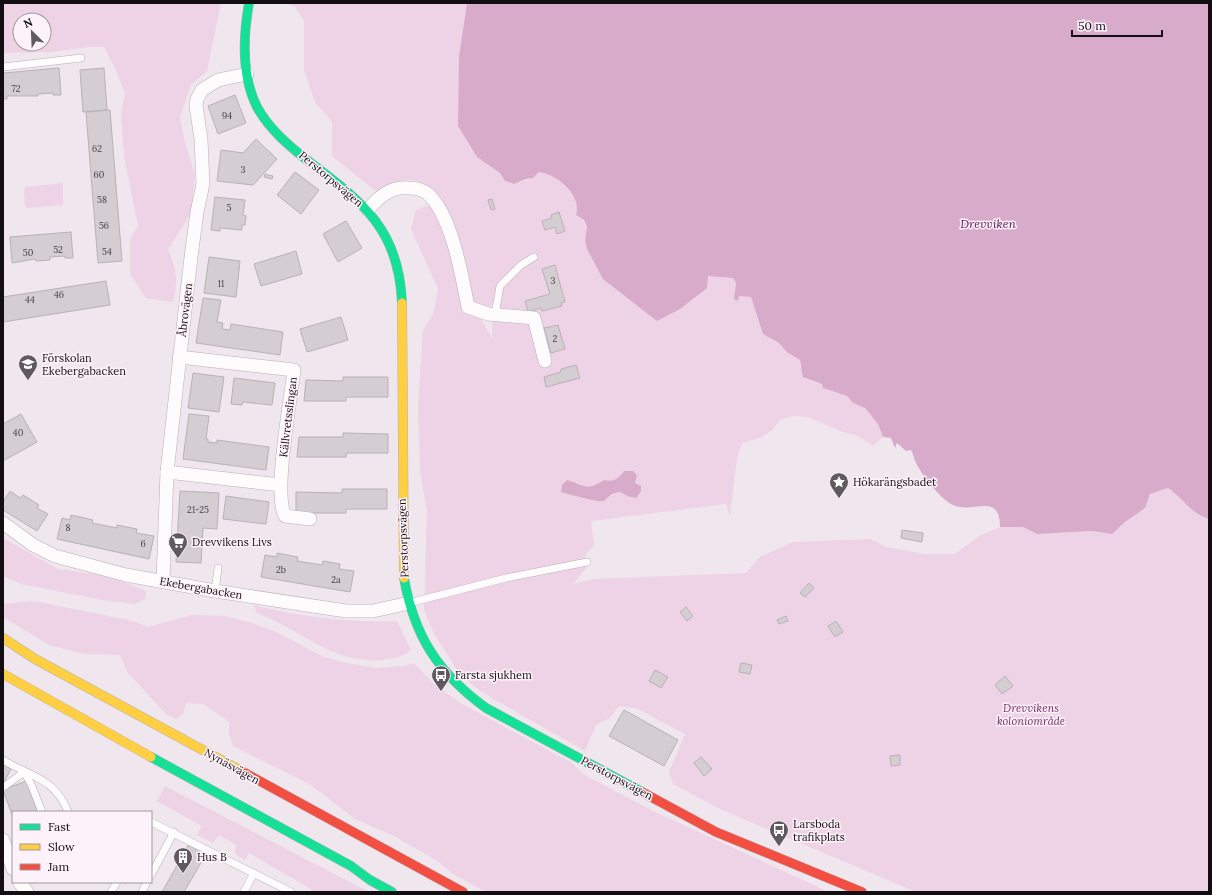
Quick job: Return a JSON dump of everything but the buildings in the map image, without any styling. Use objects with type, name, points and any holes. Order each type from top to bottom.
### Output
[{"type":"main road","name":"Perstorpsvägen","points":[[249,3],[245,26],[244,50],[247,74],[258,110],[277,134],[347,190],[368,210],[389,242],[394,255],[400,282],[403,350],[403,574],[409,603],[416,624],[442,670],[457,687],[486,708],[716,832],[862,892]]},
{"type":"main road","name":"Nynäsvägen","points":[[3,638],[42,663],[463,892]]},
{"type":"main road","points":[[3,674],[20,685],[351,866],[370,880],[392,892]]},
{"type":"street","name":"Åbrovägen","points":[[163,581],[167,472],[179,357],[185,321],[197,212],[203,184],[201,139],[196,106],[197,99],[202,90],[218,80],[247,74]]},
{"type":"street","points":[[368,210],[383,195],[403,187],[415,188],[428,193],[439,208],[449,231],[463,281],[468,307],[488,314],[534,318],[545,361]]},
{"type":"street","name":"Källvretsslingan","points":[[179,357],[294,370],[280,485],[281,509],[285,516],[310,519]]},
{"type":"street","points":[[167,472],[280,485]]},
{"type":"street","name":"Ekebergabacken","points":[[3,523],[33,545],[55,556],[126,575],[215,592],[346,611],[373,611],[409,603]]},
{"type":"street","points":[[3,840],[12,866]]},
{"type":"street","points":[[20,883],[27,892]]},
{"type":"lane","points":[[3,68],[82,58]]},
{"type":"lane","points":[[495,315],[500,286],[521,265],[534,257]]},
{"type":"lane","points":[[409,603],[506,578],[587,562]]},
{"type":"lane","points":[[215,592],[218,568]]},
{"type":"lane","points":[[3,760],[24,772],[37,775],[57,790],[64,800],[68,811]]},
{"type":"lane","points":[[6,786],[24,772]]},
{"type":"lane","points":[[24,772],[31,784],[42,811]]},
{"type":"lane","points":[[152,822],[174,832],[292,892]]},
{"type":"lane","points":[[152,873],[174,832]]},
{"type":"lane","points":[[244,892],[254,873]]},
{"type":"lane","points":[[111,892],[116,883]]},
{"type":"lane","points":[[142,892],[146,883]]},
{"type":"green space","points":[[3,3],[221,3],[207,71],[191,85],[180,117],[184,139],[195,175],[191,213],[168,250],[176,275],[176,288],[173,302],[146,298],[130,274],[130,239],[138,226],[124,155],[121,115],[125,93],[115,68],[104,47],[88,47],[52,52],[3,53]]},
{"type":"green space","name":"Drevvikens koloniområde","points":[[287,3],[467,3],[459,56],[458,126],[477,157],[500,173],[506,182],[514,184],[533,178],[539,172],[561,181],[572,193],[575,200],[577,207],[576,215],[582,220],[585,226],[585,240],[708,276],[733,278],[736,282],[735,290],[739,295],[751,297],[757,312],[772,339],[779,343],[788,353],[800,360],[813,382],[822,384],[833,392],[847,396],[853,403],[865,408],[878,424],[883,437],[873,446],[858,436],[843,432],[808,417],[794,416],[781,419],[772,430],[762,437],[742,443],[737,458],[730,516],[726,504],[591,521],[594,545],[585,556],[587,567],[573,584],[593,579],[746,573],[760,557],[793,542],[870,539],[887,547],[924,554],[955,554],[979,536],[1000,527],[1023,527],[1037,534],[1092,531],[1112,534],[1125,522],[1145,508],[1150,494],[1168,488],[1192,510],[1209,519],[1209,892],[916,892],[720,809],[673,784],[669,772],[685,734],[636,708],[619,706],[610,718],[596,725],[585,751],[490,697],[471,684],[457,670],[434,634],[424,610],[427,513],[420,471],[418,406],[423,330],[433,314],[438,289],[411,229],[416,210],[427,206],[442,207],[440,201],[432,190],[421,182],[415,180],[401,181],[377,192],[332,156],[332,122],[315,102],[304,70],[304,21],[296,8]],"holes":[[[493,302],[492,338],[482,321]],[[624,471],[635,479],[627,496],[620,492],[603,501],[600,501],[570,495],[578,483],[585,487],[591,487],[604,480],[610,481],[616,479]]]},
{"type":"green space","points":[[63,183],[63,205],[27,208],[25,206],[25,187]]},
{"type":"green space","points":[[3,538],[58,569],[108,576],[146,591],[145,599],[135,604],[102,600],[21,584],[3,576]]},
{"type":"green space","points":[[34,601],[133,621],[148,627],[191,615],[225,616],[252,623],[274,631],[324,657],[347,663],[376,668],[403,666],[414,663],[437,687],[464,705],[572,763],[583,774],[653,811],[829,892],[486,892],[453,874],[439,862],[394,836],[355,819],[311,785],[233,746],[229,734],[229,722],[203,704],[186,703],[183,714],[176,719],[166,714],[128,673],[120,655],[84,654],[49,645],[3,617],[3,604]]},
{"type":"green space","points":[[254,605],[307,616],[361,621],[397,621],[411,650],[401,656],[383,660],[365,660],[349,657],[333,652],[257,613]]},
{"type":"green space","points":[[165,786],[369,892],[313,892],[311,889],[249,853],[245,860],[235,854],[236,845],[219,835],[213,843],[197,835],[202,826],[157,801]]},
{"type":"water","name":"Drevviken","points":[[467,3],[1209,3],[1209,519],[1192,510],[1168,488],[1150,494],[1145,508],[1125,522],[1112,534],[1092,531],[1037,534],[1023,527],[1000,527],[999,516],[995,509],[983,506],[959,507],[951,504],[942,497],[920,470],[911,450],[906,451],[897,443],[895,448],[891,438],[883,437],[878,424],[865,408],[853,403],[847,396],[823,388],[822,384],[803,377],[800,360],[788,353],[779,343],[763,334],[751,297],[739,296],[738,301],[734,299],[736,283],[733,278],[708,276],[707,288],[680,309],[657,321],[603,279],[587,249],[585,240],[587,227],[584,220],[576,215],[577,208],[575,200],[567,187],[554,177],[539,172],[533,178],[514,184],[505,181],[500,173],[477,157],[458,126],[459,56]]},
{"type":"water","points":[[624,471],[633,471],[637,475],[635,483],[641,486],[641,491],[636,498],[627,496],[620,492],[613,494],[604,501],[600,501],[589,500],[561,492],[562,485],[567,480],[589,487],[604,480],[610,481],[616,479]]},
{"type":"traffic: fast","points":[[249,3],[245,29],[245,56],[248,82],[257,107],[279,136],[345,190],[374,219],[385,236],[394,255],[399,277],[402,303]]},
{"type":"traffic: fast","points":[[404,578],[408,599],[414,618],[431,652],[454,681],[469,695],[486,708],[642,792]]},
{"type":"traffic: fast","points":[[151,757],[351,866],[370,880],[392,892]]},
{"type":"traffic: slow","points":[[402,303],[404,578]]},
{"type":"traffic: slow","points":[[3,638],[35,659],[245,773]]},
{"type":"traffic: slow","points":[[3,674],[151,757]]},
{"type":"traffic: jam","points":[[245,773],[463,892]]},
{"type":"traffic: jam","points":[[642,792],[716,832],[862,892]]},
{"type":"place","name":"Förskolan Ekebergabacken","points":[[28,381]]},
{"type":"place","name":"Hökarängsbadet","points":[[839,499]]},
{"type":"place","name":"Drevvikens Livs","points":[[178,559]]},
{"type":"place","name":"Farsta sjukhem","points":[[441,692]]},
{"type":"place","name":"Larsboda trafikplats","points":[[779,847]]},
{"type":"place","name":"Hus B","points":[[183,874]]}]
